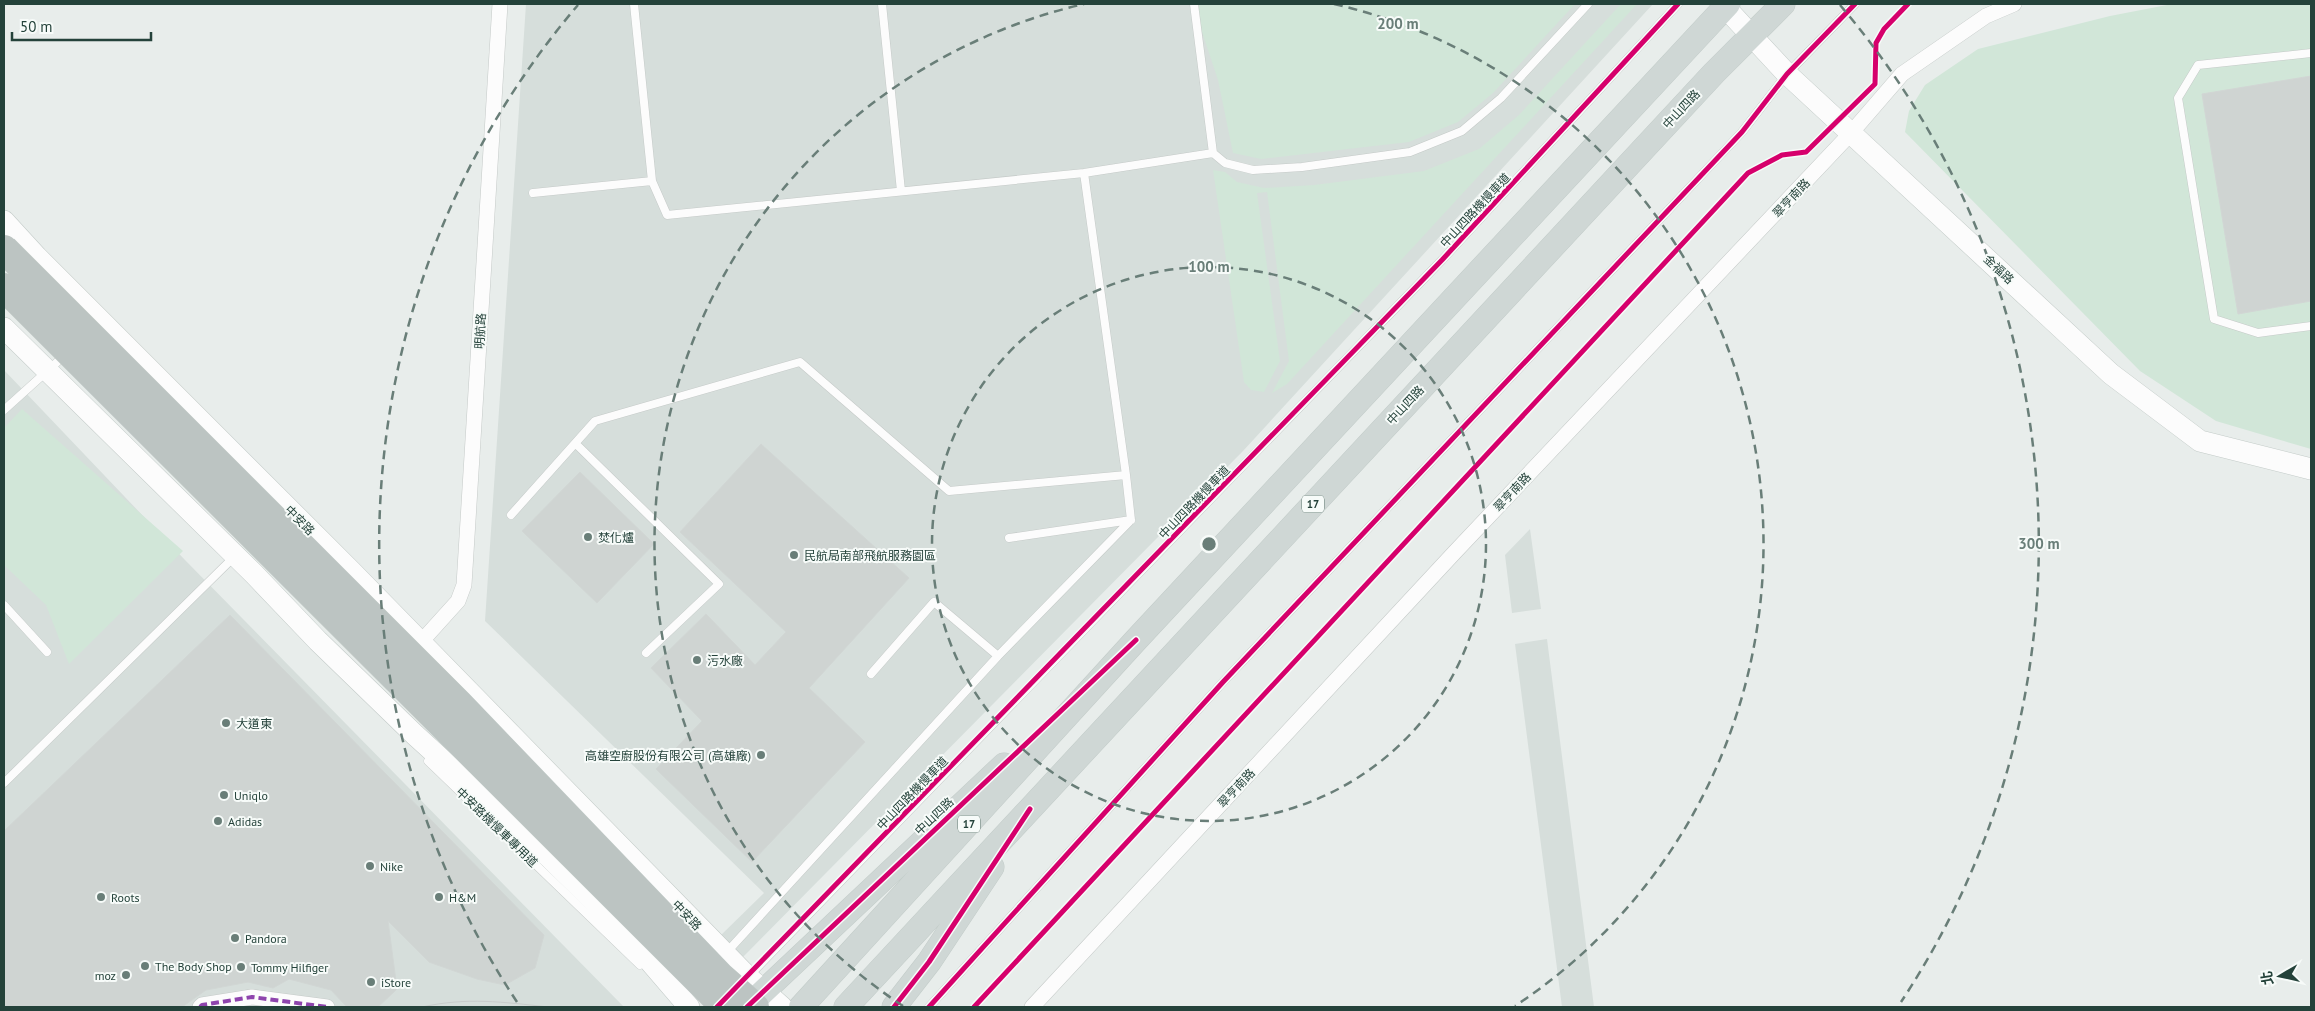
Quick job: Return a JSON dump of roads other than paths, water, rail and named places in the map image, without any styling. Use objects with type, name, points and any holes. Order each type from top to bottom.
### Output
[{"type":"highway","points":[[4,249],[459,704],[634,901],[725,1007]]},
{"type":"highway","points":[[4,269],[448,711],[634,901]]},
{"type":"highway","points":[[4,287],[634,901]]},
{"type":"highway","points":[[4,308],[432,734],[634,901],[720,976],[755,991]]},
{"type":"main road","name":"中山四路","points":[[846,1007],[1714,73],[1783,4]]},
{"type":"main road","name":"中山四路","points":[[801,1007],[1136,640],[1727,5]]},
{"type":"main road","name":"中山四路","points":[[747,1007],[755,991],[1136,640]]},
{"type":"main road","name":"中山四路","points":[[894,1007],[930,962],[1030,809]]},
{"type":"street","name":"明航路","points":[[421,642],[458,601],[464,585],[500,4]]},
{"type":"street","name":"翠亨南路","points":[[1032,1007],[1454,553],[1851,134],[1902,74],[1986,16],[2014,4]]},
{"type":"street","name":"金福路","points":[[1727,5],[1787,74],[2111,374],[2200,441],[2311,469]]},
{"type":"street","name":"中安路","points":[[4,220],[101,321],[421,642],[725,954],[755,991],[782,1007]]},
{"type":"street","points":[[4,328],[235,556],[318,641],[415,735],[550,858],[622,929],[689,1007]]},
{"type":"street","name":"中安路","points":[[74,346],[335,587],[513,767],[595,821]]},
{"type":"street","points":[[74,346],[550,858]]},
{"type":"street","points":[[200,1007],[202,1005],[252,997],[326,1007]]},
{"type":"lane","points":[[634,4],[652,181],[667,215],[1084,173],[1213,153]]},
{"type":"lane","points":[[882,4],[902,191]]},
{"type":"lane","points":[[1194,4],[1213,153],[1225,163],[1253,170],[1302,167],[1410,152],[1462,130],[1501,98],[1588,4]]},
{"type":"lane","name":"中山四路機慢車道","points":[[717,1007],[755,991],[1442,260],[1678,4]]},
{"type":"lane","points":[[929,1007],[1222,682],[1742,132],[1787,74],[1855,4]]},
{"type":"lane","points":[[2311,53],[2198,65],[2178,98],[2214,319],[2258,333],[2311,326]]},
{"type":"lane","points":[[1084,173],[1131,520]]},
{"type":"lane","points":[[533,193],[652,181]]},
{"type":"lane","points":[[4,410],[101,321]]},
{"type":"lane","points":[[511,515],[595,421],[800,362],[949,491],[1126,475]]},
{"type":"lane","points":[[576,444],[720,584],[646,653]]},
{"type":"lane","points":[[1008,538],[1131,520]]},
{"type":"lane","points":[[725,954],[998,656],[1131,520]]},
{"type":"lane","points":[[4,783],[235,556]]},
{"type":"lane","points":[[871,674],[934,602],[998,656]]},
{"type":"lane","points":[[4,605],[47,652]]},
{"type":"lane","points":[[318,641],[333,669]]},
{"type":"lane","name":"中安路機慢車專用道","points":[[419,752],[684,1007]]},
{"type":"tram line","points":[[422,1007],[470,1001],[548,1007]]},
{"type":"place","name":"焚化爐","points":[[588,537]]},
{"type":"place","name":"民航局南部飛航服務園區","points":[[794,555]]},
{"type":"place","name":"污水廠","points":[[697,660]]},
{"type":"place","name":"大道東","points":[[226,723]]},
{"type":"place","name":"高雄空廚股份有限公司 (高雄廠)","points":[[761,755]]},
{"type":"place","name":"Uniqlo","points":[[224,795]]},
{"type":"place","name":"Adidas","points":[[218,821]]},
{"type":"place","name":"Nike","points":[[370,866]]},
{"type":"place","name":"Roots","points":[[101,897]]},
{"type":"place","name":"H&M","points":[[439,897]]},
{"type":"place","name":"Pandora","points":[[235,938]]},
{"type":"place","name":"The Body Shop","points":[[145,966]]},
{"type":"place","name":"Tommy Hilfiger","points":[[241,967]]},
{"type":"place","name":"moz","points":[[126,975]]},
{"type":"place","name":"iStore","points":[[371,982]]}]
